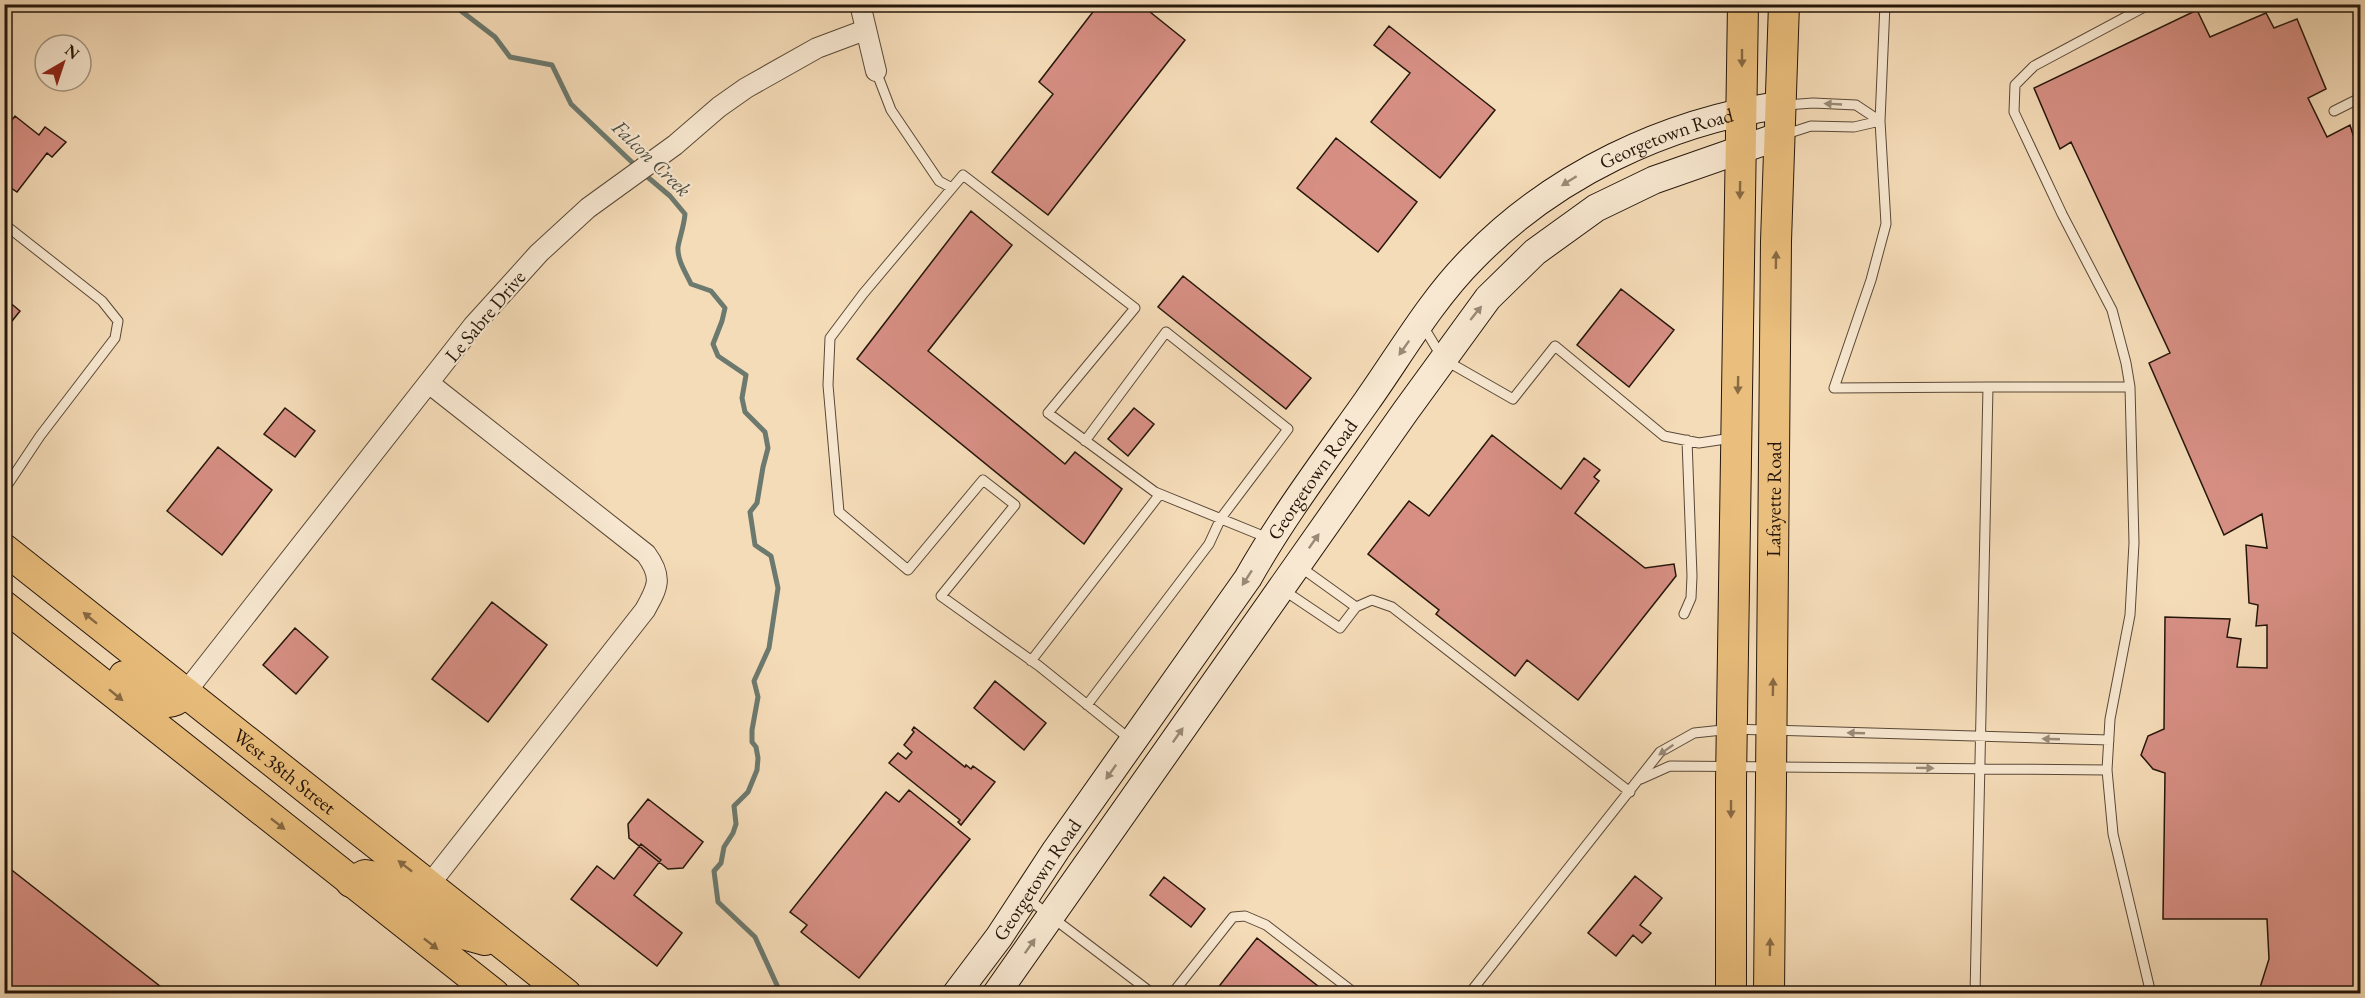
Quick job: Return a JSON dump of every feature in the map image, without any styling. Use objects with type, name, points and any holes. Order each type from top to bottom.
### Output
[{"type":"main road","name":"Lafayette Road","points":[[1731,993],[1731,768],[1743,4]]},
{"type":"main road","name":"Lafayette Road","points":[[1769,993],[1776,285],[1784,4]]},
{"type":"main road","name":"Georgetown Road","points":[[956,993],[1026,897],[1248,578],[1270,539],[1418,320],[1472,259],[1542,199],[1582,173],[1643,143],[1741,111],[1781,105]]},
{"type":"main road","name":"Georgetown Road","points":[[996,993],[1052,917],[1467,324],[1510,274],[1562,231],[1596,208],[1645,184],[1780,136]]},
{"type":"main road","name":"West 38th Street","points":[[4,549],[566,993]]},
{"type":"main road","points":[[4,604],[73,637],[162,703],[175,702],[186,693]]},
{"type":"main road","points":[[4,604],[351,882],[494,993]]},
{"type":"main road","points":[[351,882],[365,875],[377,877],[456,933],[505,945]]},
{"type":"street","points":[[860,4],[876,71]]},
{"type":"street","name":"Le Sabre Drive","points":[[186,693],[430,384],[473,326],[522,270],[575,219],[675,145],[719,107],[773,71],[824,45],[865,30]]},
{"type":"street","points":[[429,885],[645,610],[654,594],[658,580],[655,566],[646,554],[430,384]]},
{"type":"lane","points":[[1885,4],[1880,121],[1886,224],[1871,280],[1834,388],[2130,387]]},
{"type":"lane","points":[[2150,4],[2034,66],[2015,85],[2014,112],[2062,214],[2112,310],[2130,387],[2134,546],[2130,615],[2110,719],[2107,770],[2113,834],[2151,993]]},
{"type":"lane","points":[[876,71],[891,110],[939,181],[952,188]]},
{"type":"lane","points":[[2334,111],[2361,98]]},
{"type":"lane","points":[[1781,105],[1813,103],[1856,105],[1880,121]]},
{"type":"lane","points":[[1780,136],[1811,126],[1854,128],[1880,121]]},
{"type":"lane","points":[[1132,742],[1031,661],[941,596],[1015,505],[983,480],[908,570],[839,512],[828,385],[830,338],[863,294],[963,175],[1135,308],[1048,413],[1160,494],[1270,539]]},
{"type":"lane","points":[[4,224],[102,301],[118,321],[115,338],[40,436],[4,490]]},
{"type":"lane","points":[[1418,320],[1443,359],[1513,399],[1555,346],[1664,436],[1699,443],[1737,438]]},
{"type":"lane","points":[[1085,441],[1166,332],[1288,429],[1221,518],[1209,544],[1087,705]]},
{"type":"lane","points":[[1976,993],[1988,387]]},
{"type":"lane","points":[[1684,614],[1691,598],[1692,576],[1687,440]]},
{"type":"lane","points":[[1031,661],[1160,494]]},
{"type":"lane","points":[[1297,564],[1356,607]]},
{"type":"lane","points":[[1281,588],[1340,628],[1356,607],[1372,600],[1392,607],[1630,792]]},
{"type":"lane","points":[[1469,993],[1660,752],[1694,733],[1732,729],[2109,740]]},
{"type":"lane","points":[[1639,780],[1670,766],[2107,770]]},
{"type":"lane","points":[[1026,897],[1153,993]]},
{"type":"lane","points":[[1172,993],[1233,917],[1245,916],[1266,925],[1356,993]]},
{"type":"building","points":[[1099,4],[1104,4],[1111,10],[1115,4],[1140,4],[1185,40],[1048,215],[992,172],[1053,94],[1039,82]]},
{"type":"building","points":[[1550,4],[1570,4],[1568,11]]},
{"type":"building","points":[[2197,10],[2210,37],[2266,13],[2274,28],[2297,19],[2326,89],[2308,98],[2327,137],[2350,125],[2354,138],[2360,135],[2360,994],[2258,994],[2269,959],[2267,919],[2163,919],[2165,773],[2153,769],[2141,755],[2148,736],[2164,729],[2165,617],[2230,619],[2227,637],[2241,639],[2237,667],[2267,668],[2267,625],[2256,626],[2258,605],[2249,603],[2246,545],[2267,548],[2262,514],[2224,535],[2149,363],[2170,353],[2071,142],[2060,149],[2034,88]]},
{"type":"building","points":[[1389,26],[1495,110],[1440,178],[1371,122],[1410,73],[1374,45]]},
{"type":"building","points":[[15,116],[39,135],[45,127],[66,142],[52,157],[47,153],[17,192],[4,183],[4,130]]},
{"type":"building","points":[[1336,138],[1417,202],[1378,252],[1297,188]]},
{"type":"building","points":[[971,211],[1012,245],[928,351],[1065,464],[1075,452],[1122,489],[1084,544],[857,359]]},
{"type":"building","points":[[1183,276],[1311,378],[1286,409],[1158,307]]},
{"type":"building","points":[[1621,289],[1674,330],[1629,387],[1577,345]]},
{"type":"building","points":[[8,301],[20,311],[4,331],[4,305]]},
{"type":"building","points":[[285,408],[315,431],[295,457],[264,434]]},
{"type":"building","points":[[1134,408],[1154,424],[1128,456],[1108,439]]},
{"type":"building","points":[[1492,435],[1561,489],[1584,458],[1600,470],[1594,477],[1599,481],[1575,513],[1645,568],[1674,564],[1676,576],[1578,700],[1527,660],[1515,676],[1436,614],[1439,610],[1368,554],[1409,501],[1429,516]]},
{"type":"building","points":[[218,447],[272,490],[222,555],[167,511]]},
{"type":"building","points":[[492,602],[547,645],[488,722],[432,679]]},
{"type":"building","points":[[295,628],[328,657],[296,694],[263,665]]},
{"type":"building","points":[[995,681],[1046,723],[1024,750],[974,708]]},
{"type":"building","points":[[914,727],[965,767],[966,765],[971,769],[973,766],[995,782],[961,825],[958,822],[960,820],[889,763],[898,753],[906,759],[912,752],[904,745],[914,732],[912,730]]},
{"type":"building","points":[[909,790],[970,839],[859,978],[801,932],[807,925],[790,912],[886,792],[899,802]]},
{"type":"building","points":[[648,799],[703,842],[683,868],[668,869],[629,838],[628,824]]},
{"type":"building","points":[[641,844],[661,860],[634,895],[682,933],[657,966],[571,899],[597,866],[614,879]]},
{"type":"building","points":[[4,864],[170,994],[17,994],[4,984]]},
{"type":"building","points":[[1635,876],[1662,898],[1640,925],[1651,933],[1642,943],[1633,935],[1616,956],[1588,933]]},
{"type":"building","points":[[1164,877],[1205,909],[1191,927],[1150,895]]},
{"type":"building","points":[[1257,938],[1323,990],[1325,987],[1333,994],[1213,994]]},
{"type":"waterway","name":"Falcon Creek","points":[[452,4],[495,37],[510,57],[552,65],[571,104],[637,167]]},
{"type":"waterway","name":"Falcon Creek","points":[[644,174],[670,196],[685,214],[678,247],[680,262],[691,284],[711,291],[725,308],[713,344],[718,356],[746,375],[742,398],[745,412],[765,432],[768,448],[757,503],[750,512],[755,545],[771,556],[778,588],[769,648],[754,681],[758,697],[752,742],[756,747],[758,758],[757,770],[748,792],[734,806],[736,824],[724,847],[721,863],[714,871],[718,902],[755,937],[781,994]]}]
